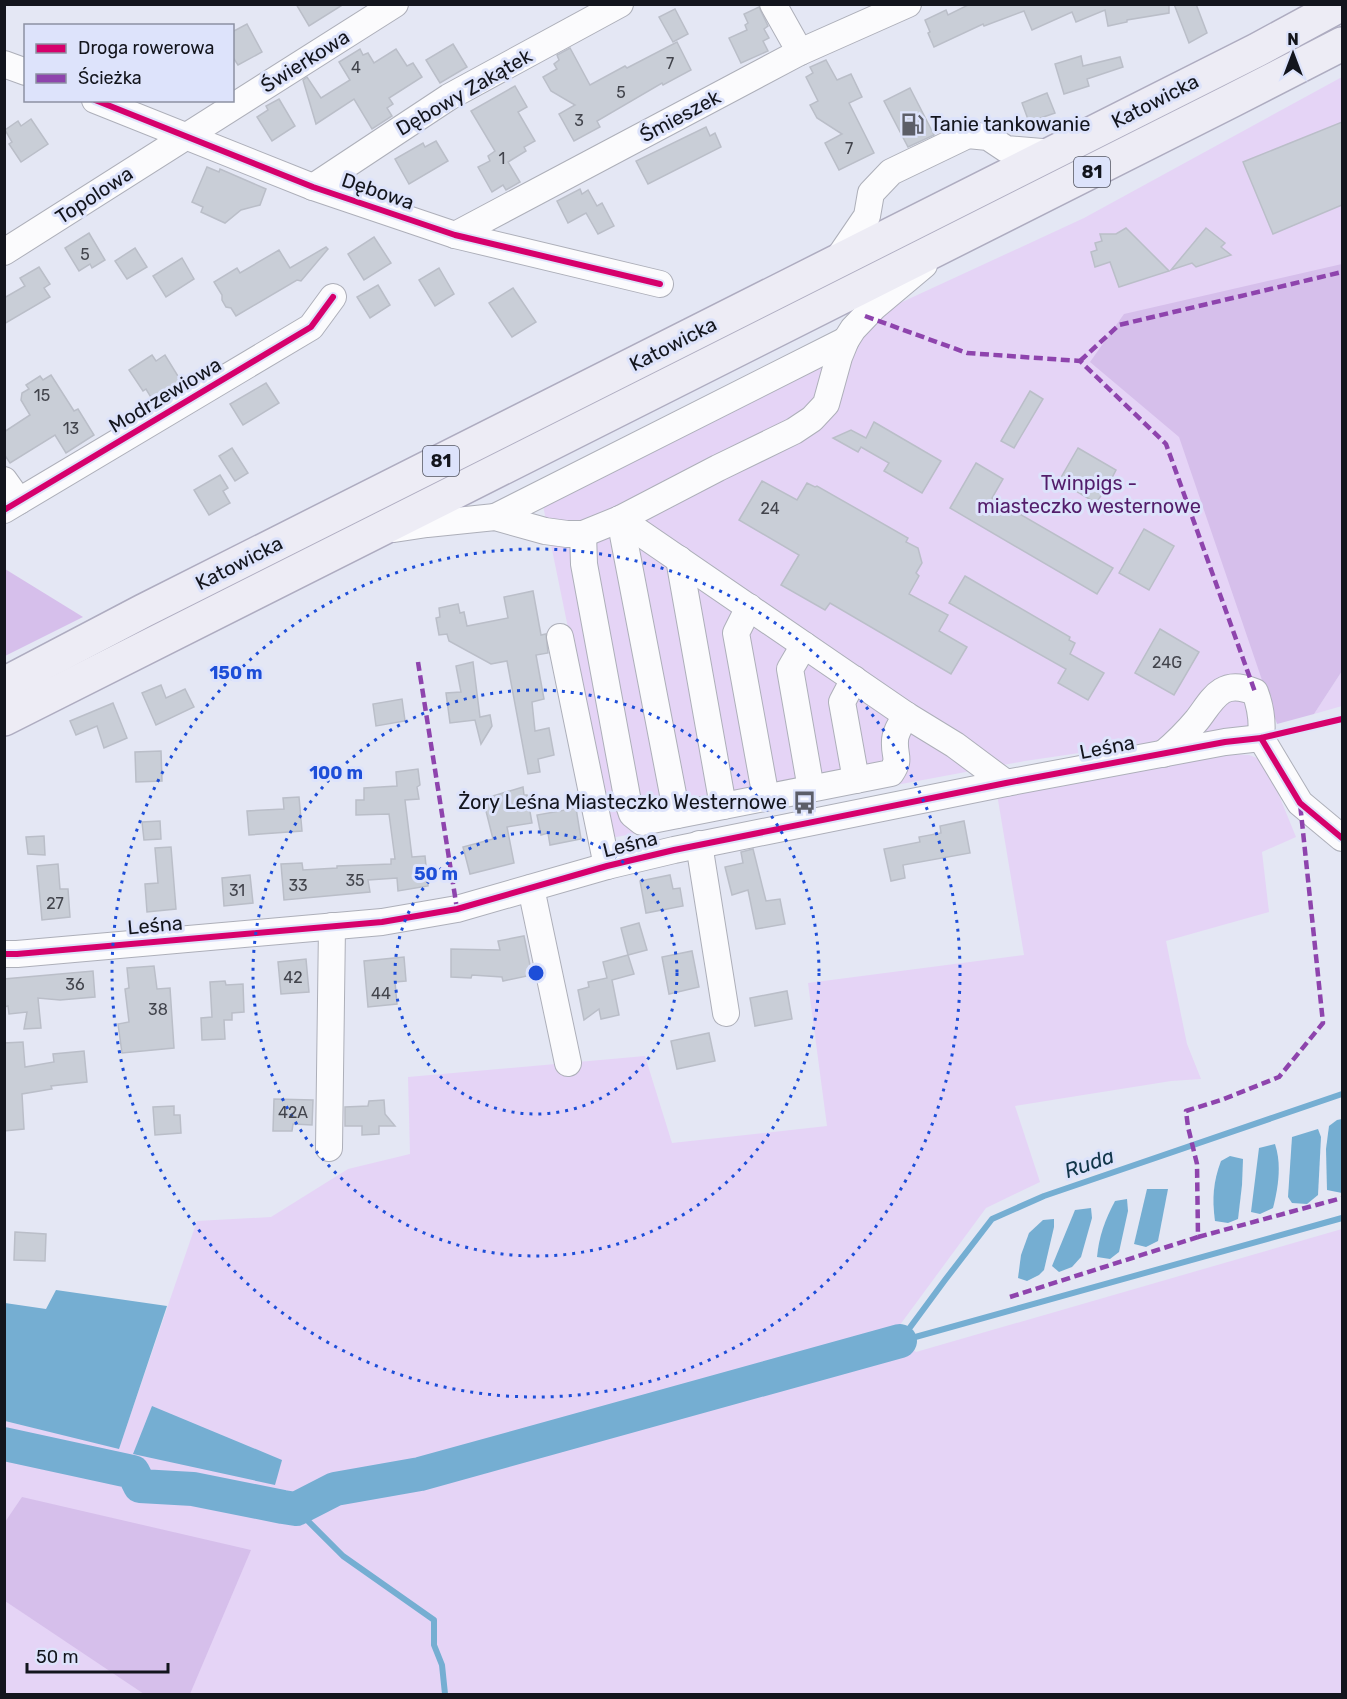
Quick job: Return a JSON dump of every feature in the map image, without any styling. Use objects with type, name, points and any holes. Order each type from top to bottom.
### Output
[{"type":"main road","name":"Katowicka","points":[[4,684],[175,595],[1302,27],[1342,4]]},
{"type":"main road","name":"Katowicka","points":[[4,719],[1342,44]]},
{"type":"street","name":"Świerkowa","points":[[184,137],[395,4]]},
{"type":"street","name":"Dębowy Zakątek","points":[[312,187],[449,97],[620,4]]},
{"type":"street","points":[[773,4],[800,52]]},
{"type":"street","name":"Śmieszek","points":[[455,235],[800,52],[908,4]]},
{"type":"street","points":[[4,64],[24,71]]},
{"type":"street","name":"Dębowa","points":[[100,102],[312,187],[455,235],[660,285]]},
{"type":"street","points":[[835,263],[867,216],[871,193],[891,172],[968,135],[988,137],[1006,149],[1054,153]]},
{"type":"street","name":"Topolowa","points":[[4,252],[184,137]]},
{"type":"street","points":[[495,517],[545,531],[583,534],[620,519],[794,431],[813,418],[826,404],[846,340],[853,328],[874,307],[952,242]]},
{"type":"street","name":"Modrzewiowa","points":[[12,506],[311,327],[333,297]]},
{"type":"street","points":[[376,532],[495,517],[846,340]]},
{"type":"street","points":[[4,480],[12,506]]},
{"type":"street","points":[[620,519],[906,715],[955,745],[1006,783]]},
{"type":"street","points":[[620,519],[677,815]]},
{"type":"street","points":[[583,534],[584,564],[628,802],[632,814],[642,822],[891,773],[897,764],[895,741],[906,715]]},
{"type":"street","points":[[679,559],[723,806]]},
{"type":"street","points":[[749,607],[736,633],[766,798]]},
{"type":"street","points":[[560,637],[607,866]]},
{"type":"street","points":[[804,645],[790,669],[811,789]]},
{"type":"street","points":[[854,679],[842,702],[856,780]]},
{"type":"street","points":[[1163,754],[1224,690],[1234,687],[1255,692],[1261,709],[1263,726],[1261,738],[1300,803],[1342,838]]},
{"type":"street","name":"Leśna","points":[[4,954],[382,922],[457,909],[607,866],[699,844],[1006,783],[1225,742],[1261,738]]},
{"type":"street","points":[[955,745],[965,791]]},
{"type":"street","points":[[590,786],[624,779]]},
{"type":"street","points":[[699,844],[726,1013]]},
{"type":"street","points":[[531,888],[568,1062]]},
{"type":"street","points":[[329,1148],[332,926]]},
{"type":"green space","name":"Twinpigs - miasteczko westernowe","points":[[1342,77],[1342,657],[1311,706],[1242,729],[1025,761],[611,838],[539,486],[835,333],[1084,218]]},
{"type":"green space","points":[[1342,671],[1342,706],[1314,714]]},
{"type":"green space","points":[[1210,753],[1249,755],[1265,761],[1296,837],[1262,852],[1269,912],[1166,941],[1187,1044],[1201,1079],[1171,1081],[1015,1106],[1040,1182],[986,1208],[894,1333],[916,1352],[1342,1229],[1342,1694],[5,1694],[5,1421],[119,1448],[197,1221],[271,1217],[348,1169],[410,1154],[408,1077],[645,1056],[672,1143],[827,1126],[808,983],[1024,955],[997,794]]},
{"type":"shaded area","points":[[1342,264],[1342,671],[1314,714],[1277,724],[1179,437],[1090,362],[1124,314]]},
{"type":"shaded area","points":[[5,569],[83,617],[5,656]]},
{"type":"shaded area","points":[[22,1497],[251,1550],[190,1694],[144,1694],[5,1601],[5,1522]]},
{"type":"water","points":[[1342,1119],[1342,1193],[1327,1190],[1326,1149],[1329,1126]]},
{"type":"water","points":[[1318,1129],[1321,1137],[1318,1195],[1307,1204],[1292,1203],[1288,1197],[1292,1137]]},
{"type":"water","points":[[1275,1144],[1279,1168],[1273,1208],[1260,1214],[1251,1212],[1259,1148]]},
{"type":"water","points":[[1230,1156],[1243,1159],[1238,1219],[1228,1223],[1215,1221],[1213,1198],[1221,1161]]},
{"type":"water","points":[[1147,1189],[1168,1189],[1158,1241],[1146,1247],[1134,1244]]},
{"type":"water","points":[[1127,1199],[1128,1211],[1119,1252],[1110,1259],[1097,1257],[1103,1228],[1115,1201]]},
{"type":"water","points":[[1091,1208],[1092,1218],[1081,1257],[1072,1267],[1059,1272],[1052,1266],[1075,1210]]},
{"type":"water","points":[[1054,1219],[1044,1270],[1027,1281],[1018,1278],[1021,1255],[1029,1233],[1043,1220]]},
{"type":"water","points":[[56,1290],[167,1306],[119,1449],[5,1421],[5,1303],[46,1309]]},
{"type":"water","points":[[152,1406],[282,1460],[275,1485],[133,1454]]},
{"type":"building","points":[[296,4],[344,4],[309,26]]},
{"type":"building","points":[[970,4],[1169,4],[1169,13],[1127,20],[1127,22],[1108,26],[1105,10],[1076,22],[1072,12],[1032,30],[1024,11],[984,26],[983,24],[934,47],[925,20],[946,10],[948,15]]},
{"type":"building","points":[[1174,4],[1196,4],[1207,33],[1189,43]]},
{"type":"building","points":[[759,7],[768,26],[764,29],[769,38],[763,41],[768,51],[741,63],[729,38],[747,30],[745,25],[748,23],[744,14]]},
{"type":"building","points":[[675,9],[688,34],[673,42],[659,17]]},
{"type":"building","points":[[247,24],[262,52],[238,65],[234,59],[234,31]]},
{"type":"building","points":[[677,42],[691,70],[663,85],[662,83],[597,121],[600,127],[574,141],[559,114],[575,105],[551,91],[543,77],[557,69],[554,64],[559,60],[557,55],[570,48],[590,85]]},
{"type":"building","points":[[453,44],[467,67],[440,83],[426,60]]},
{"type":"building","points":[[360,49],[363,55],[368,53],[374,63],[396,49],[407,66],[413,63],[422,77],[389,98],[393,104],[387,108],[392,116],[372,129],[354,99],[316,124],[303,80],[307,77],[321,98],[350,80],[339,62]]},
{"type":"building","points":[[1081,56],[1083,66],[1120,57],[1123,67],[1087,79],[1089,86],[1064,94],[1055,64]]},
{"type":"building","points":[[826,60],[837,80],[851,74],[862,97],[849,103],[874,153],[839,170],[825,143],[842,134],[817,118],[810,105],[818,101],[806,77],[813,73],[810,67]]},
{"type":"building","points":[[515,86],[527,107],[518,112],[535,141],[524,147],[526,151],[508,162],[520,182],[506,190],[503,185],[492,192],[478,167],[490,161],[488,156],[495,151],[471,111]]},
{"type":"building","points":[[910,88],[934,135],[908,147],[884,101]]},
{"type":"building","points":[[1047,93],[1055,113],[1029,122],[1022,103]]},
{"type":"building","points":[[279,99],[295,126],[272,141],[257,117],[268,110],[266,106]]},
{"type":"building","points":[[31,119],[48,144],[21,162],[9,144],[12,142],[5,130],[18,121],[21,126]]},
{"type":"building","points":[[1342,122],[1342,205],[1273,234],[1243,162]]},
{"type":"building","points":[[706,127],[710,136],[715,133],[721,147],[648,184],[636,161]]},
{"type":"building","points":[[436,141],[448,161],[409,184],[395,159],[423,143],[425,147]]},
{"type":"building","points":[[207,167],[219,172],[220,169],[266,189],[260,205],[241,210],[225,223],[201,212],[203,207],[192,202]]},
{"type":"building","points":[[580,189],[582,194],[588,190],[597,206],[602,203],[614,226],[598,234],[586,213],[568,223],[557,201]]},
{"type":"building","points":[[1126,228],[1169,271],[1119,287],[1110,262],[1095,267],[1091,252],[1097,250],[1095,243],[1102,241],[1100,234],[1116,234]]},
{"type":"building","points":[[1206,228],[1225,243],[1221,247],[1231,255],[1196,267],[1192,263],[1171,270]]},
{"type":"building","points":[[89,233],[105,260],[92,268],[90,264],[79,271],[65,248]]},
{"type":"building","points":[[374,237],[391,263],[364,280],[348,254]]},
{"type":"building","points":[[326,247],[328,249],[301,281],[297,280],[236,316],[231,308],[226,307],[214,282],[237,268],[240,273],[279,250],[290,268]]},
{"type":"building","points":[[135,248],[147,267],[127,279],[115,261]]},
{"type":"building","points":[[182,258],[194,279],[166,297],[153,276]]},
{"type":"building","points":[[39,267],[50,284],[44,288],[50,297],[4,324],[4,298],[25,286],[20,278]]},
{"type":"building","points":[[439,268],[454,294],[435,306],[419,280]]},
{"type":"building","points":[[378,285],[390,305],[370,318],[357,297]]},
{"type":"building","points":[[513,288],[536,322],[512,337],[489,303]]},
{"type":"building","points":[[152,355],[156,361],[165,355],[181,381],[152,399],[146,389],[143,391],[129,370]]},
{"type":"building","points":[[51,375],[74,411],[78,409],[94,435],[66,453],[55,435],[10,463],[4,454],[4,432],[30,415],[21,400],[22,393],[29,389],[26,385],[40,376],[43,380]]},
{"type":"building","points":[[266,383],[279,403],[243,425],[230,404]]},
{"type":"building","points":[[1030,391],[1043,399],[1014,448],[1001,441]]},
{"type":"building","points":[[874,422],[941,461],[922,493],[884,471],[889,463],[861,447],[858,452],[833,438],[851,430],[866,438]]},
{"type":"building","points":[[232,448],[248,473],[235,481],[219,456]]},
{"type":"building","points":[[1078,448],[1116,470],[1096,503],[1059,481]]},
{"type":"building","points":[[976,463],[1003,479],[992,498],[1113,568],[1097,594],[950,508]]},
{"type":"building","points":[[220,475],[228,488],[223,491],[230,503],[209,515],[194,490]]},
{"type":"building","points":[[762,481],[797,500],[807,483],[817,486],[908,538],[906,542],[918,548],[922,563],[916,573],[919,576],[909,594],[948,615],[939,631],[967,647],[951,674],[830,603],[825,610],[781,585],[799,555],[739,520]]},
{"type":"building","points":[[1144,529],[1174,546],[1149,590],[1119,573]]},
{"type":"building","points":[[965,576],[1070,637],[1069,640],[1075,643],[1070,654],[1104,673],[1088,700],[1058,683],[1066,669],[949,603]]},
{"type":"building","points":[[533,591],[541,635],[546,634],[548,653],[536,655],[544,699],[532,702],[535,731],[549,728],[554,755],[538,759],[540,772],[528,774],[507,661],[491,664],[449,641],[447,634],[439,635],[436,618],[440,617],[439,608],[458,604],[460,613],[464,612],[467,626],[508,618],[504,597]]},
{"type":"building","points":[[1160,629],[1199,652],[1174,695],[1135,673]]},
{"type":"building","points":[[473,662],[480,717],[490,715],[492,726],[481,744],[475,720],[450,723],[446,693],[461,692],[456,666]]},
{"type":"building","points":[[161,685],[166,698],[185,689],[194,707],[156,725],[142,693]]},
{"type":"building","points":[[402,699],[405,721],[376,726],[373,704]]},
{"type":"building","points":[[113,703],[127,738],[104,748],[97,726],[76,735],[70,721]]},
{"type":"building","points":[[161,751],[162,781],[136,782],[135,752]]},
{"type":"building","points":[[418,769],[419,799],[405,800],[412,857],[425,856],[428,886],[398,891],[397,878],[368,880],[370,892],[284,900],[281,864],[302,863],[303,870],[391,864],[391,859],[395,859],[389,814],[356,815],[356,800],[364,800],[364,788],[397,786],[396,772]]},
{"type":"building","points":[[523,787],[524,795],[527,795],[532,823],[507,827],[514,863],[470,874],[463,847],[493,839],[483,799]]},
{"type":"building","points":[[299,797],[302,831],[249,835],[247,811],[284,809],[283,798]]},
{"type":"building","points":[[576,808],[581,839],[550,845],[548,833],[541,835],[537,815]]},
{"type":"building","points":[[160,821],[161,839],[144,840],[142,822]]},
{"type":"building","points":[[964,821],[970,853],[903,865],[905,878],[891,881],[884,849],[920,842],[919,837],[941,833],[940,826]]},
{"type":"building","points":[[44,836],[45,855],[28,854],[26,837]]},
{"type":"building","points":[[171,847],[176,909],[147,912],[145,884],[158,883],[155,848]]},
{"type":"building","points":[[753,849],[766,901],[780,899],[785,924],[756,929],[748,890],[732,895],[725,867],[743,863],[741,852]]},
{"type":"building","points":[[58,864],[60,889],[68,889],[70,917],[42,920],[37,866]]},
{"type":"building","points":[[250,875],[253,903],[224,906],[222,878]]},
{"type":"building","points":[[670,875],[673,889],[680,888],[683,906],[646,913],[640,881]]},
{"type":"building","points":[[639,923],[647,950],[628,955],[621,928]]},
{"type":"building","points":[[524,936],[532,975],[503,981],[502,977],[472,975],[471,978],[451,977],[451,949],[500,950],[498,941]]},
{"type":"building","points":[[692,951],[699,987],[669,994],[662,957]]},
{"type":"building","points":[[628,955],[634,974],[612,980],[619,1015],[601,1019],[599,1009],[584,1020],[578,990],[589,987],[588,982],[607,978],[603,962]]},
{"type":"building","points":[[404,957],[406,981],[395,982],[397,1004],[368,1007],[364,961]]},
{"type":"building","points":[[306,959],[309,992],[281,994],[278,962]]},
{"type":"building","points":[[154,966],[157,989],[170,988],[174,1048],[122,1053],[118,1024],[129,1022],[125,989],[129,988],[127,968]]},
{"type":"building","points":[[93,971],[95,997],[60,1000],[38,998],[41,1028],[24,1029],[27,1012],[9,1014],[8,1006],[4,1007],[4,979]]},
{"type":"building","points":[[225,981],[226,985],[243,984],[244,1012],[232,1013],[232,1020],[224,1020],[225,1039],[202,1040],[201,1018],[212,1017],[210,982]]},
{"type":"building","points":[[787,991],[792,1019],[755,1026],[750,998]]},
{"type":"building","points":[[709,1033],[715,1061],[677,1069],[671,1041]]},
{"type":"building","points":[[23,1042],[25,1067],[54,1062],[53,1054],[84,1051],[87,1082],[51,1086],[52,1089],[22,1094],[24,1129],[4,1131],[4,1043]]},
{"type":"building","points":[[274,1099],[313,1100],[312,1125],[293,1124],[292,1131],[273,1131]]},
{"type":"building","points":[[384,1100],[385,1114],[395,1126],[379,1126],[379,1134],[362,1135],[362,1126],[345,1126],[345,1107],[368,1106],[369,1101]]},
{"type":"building","points":[[174,1106],[174,1115],[180,1115],[181,1133],[155,1135],[153,1107]]},
{"type":"building","points":[[15,1232],[46,1234],[45,1261],[14,1260]]},
{"type":"waterway","name":"Ruda","points":[[900,1341],[992,1219],[1044,1196],[1342,1094]]},
{"type":"waterway","points":[[901,1341],[1342,1218]]},
{"type":"waterway","points":[[4,1444],[133,1472],[140,1486],[193,1489],[296,1509],[335,1489],[420,1474],[900,1341]]},
{"type":"waterway","points":[[296,1509],[343,1556],[434,1620],[434,1645],[442,1665],[445,1694]]},
{"type":"marked path","points":[[1080,361],[1119,325],[1342,272]]},
{"type":"marked path","points":[[865,316],[967,353],[1080,361],[1166,444],[1255,692]]},
{"type":"marked path","points":[[418,662],[457,909]]},
{"type":"marked path","points":[[1010,1297],[1198,1237],[1197,1164],[1186,1111],[1279,1077],[1323,1023],[1300,803]]},
{"type":"marked path","points":[[1198,1237],[1342,1198]]},
{"type":"cycle path","points":[[100,102],[313,187],[455,235],[660,284]]},
{"type":"cycle path","points":[[4,510],[311,327],[333,297]]},
{"type":"cycle path","points":[[4,954],[382,922],[457,909],[607,866],[674,850],[1006,783],[1225,742],[1261,738],[1342,719]]},
{"type":"cycle path","points":[[1261,738],[1300,803],[1342,838]]},
{"type":"place","name":"Tanie tankowanie","points":[[912,124]]},
{"type":"place","name":"Żory Leśna Miasteczko Westernowe","points":[[805,802]]}]
